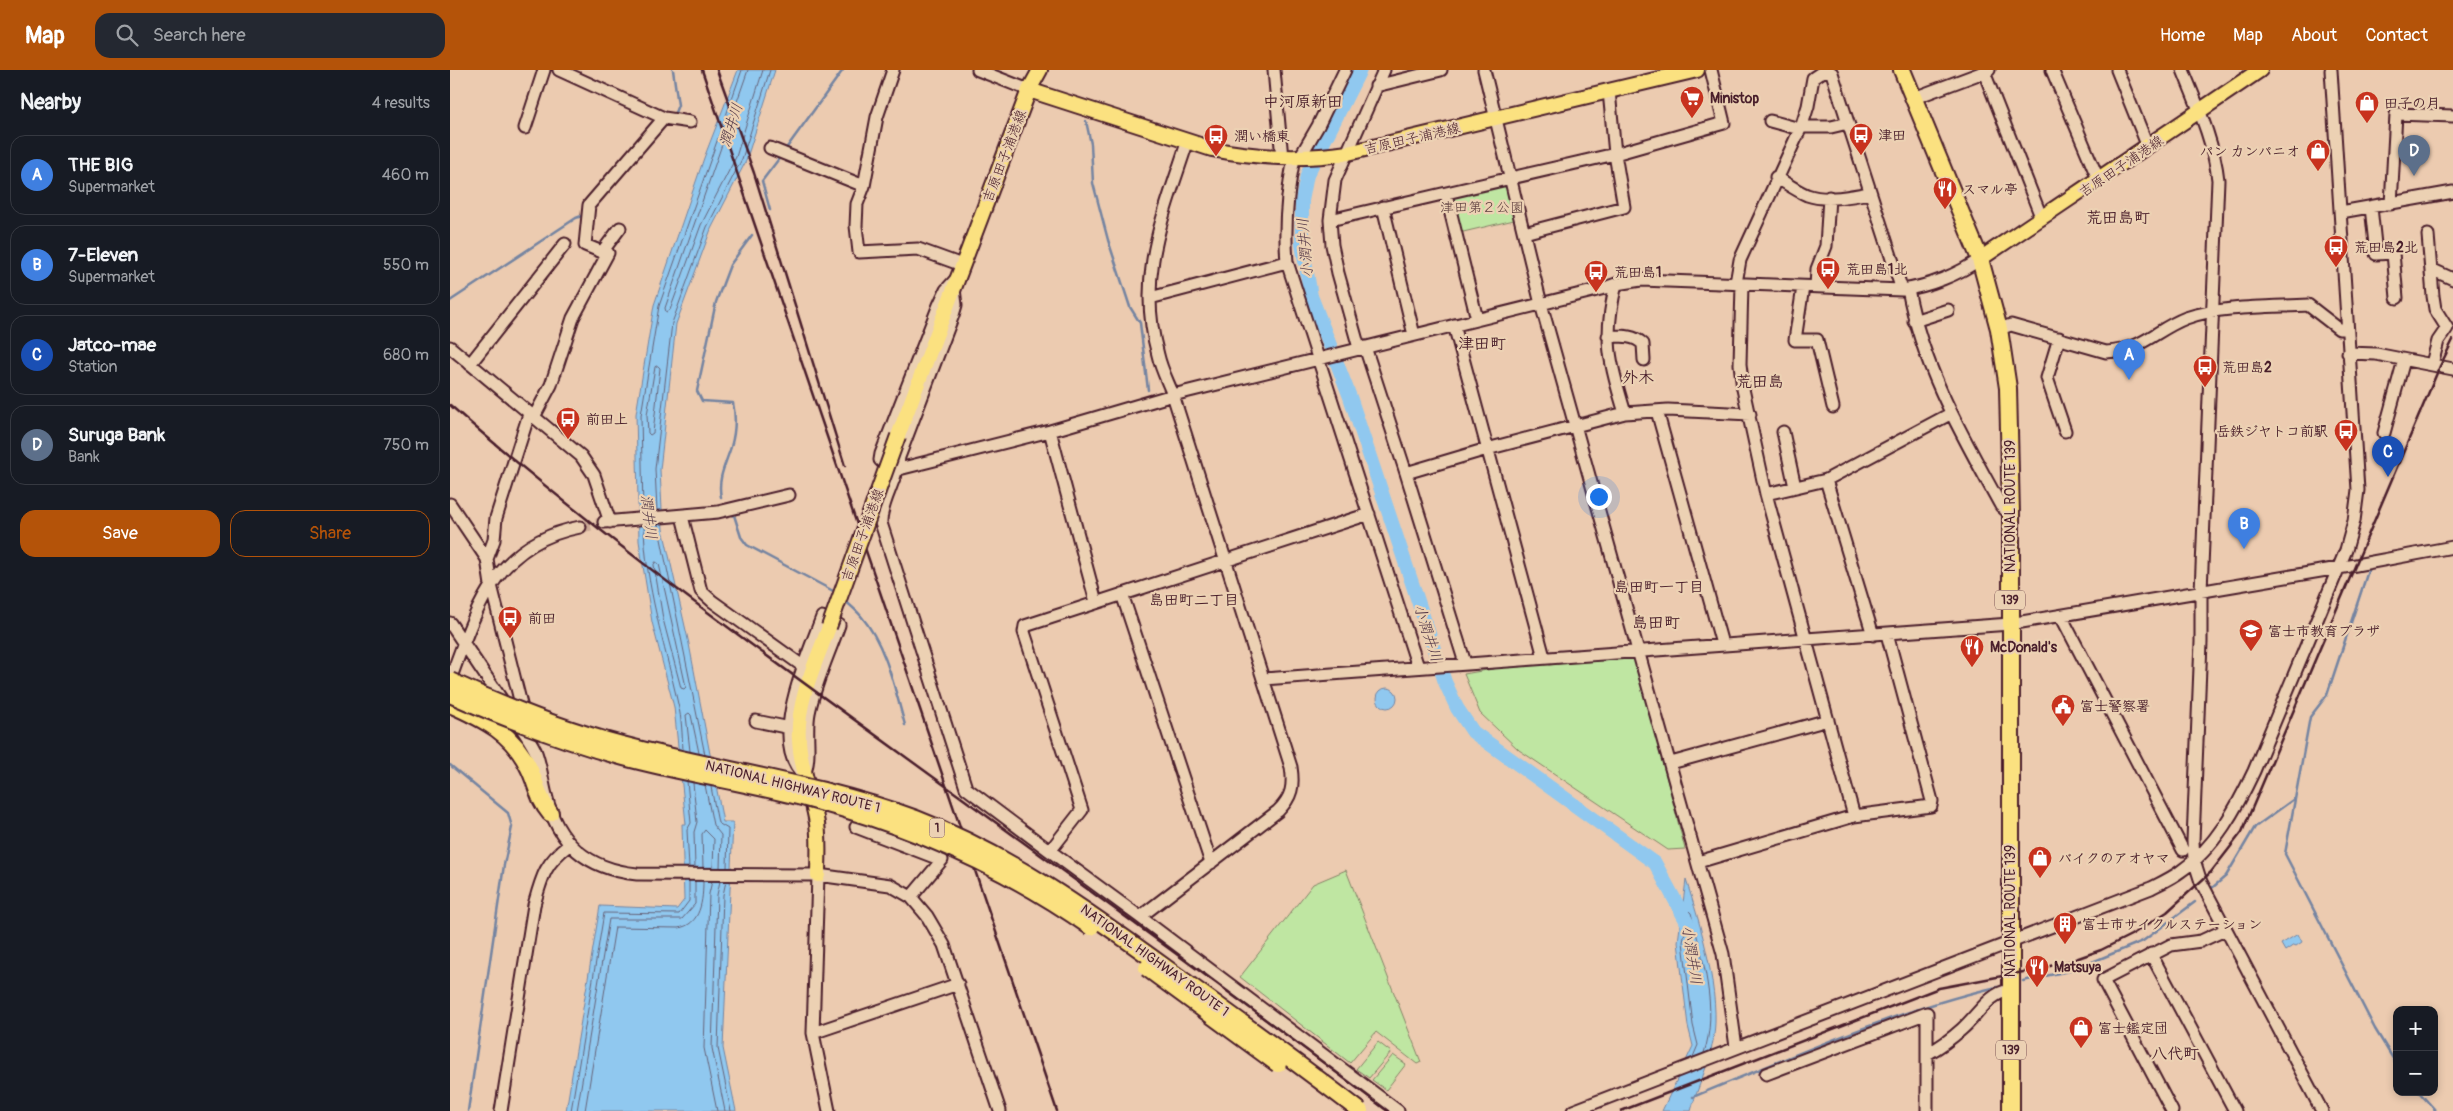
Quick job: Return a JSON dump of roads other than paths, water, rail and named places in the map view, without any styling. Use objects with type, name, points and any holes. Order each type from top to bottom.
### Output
[{"type":"highway","name":"NATIONAL ROUTE 139","points":[[1902,70],[1980,259],[1999,329],[2008,388],[2011,515],[2011,1111]]},
{"type":"highway","name":"NATIONAL HIGHWAY ROUTE 1","points":[[450,681],[550,722],[626,746],[857,800],[916,819],[966,841],[1020,868],[1076,903],[1360,1111]]},
{"type":"highway","name":"NATIONAL HIGHWAY ROUTE 1","points":[[450,694],[522,725],[622,757],[812,800],[894,824],[944,844],[1000,872],[1065,909],[1343,1111]]},
{"type":"highway","points":[[450,704],[493,724],[510,738],[526,761],[541,803],[550,813]]},
{"type":"main road","points":[[1029,90],[1034,70]]},
{"type":"main road","points":[[1029,90],[1040,70]]},
{"type":"main road","name":"吉原田子浦港線","points":[[818,875],[816,818],[804,775],[798,740],[800,715],[829,627],[898,436],[1029,90],[1187,143],[1242,155],[1295,158],[1344,154],[1609,91],[1664,74],[1697,70]]},
{"type":"main road","name":"吉原田子浦港線","points":[[1980,259],[2042,220],[2260,70]]},
{"type":"street","points":[[525,128],[544,70]]},
{"type":"street","points":[[558,70],[668,119],[690,122]]},
{"type":"street","points":[[893,70],[878,117],[864,186],[857,204],[856,226],[859,252],[918,249],[960,270],[946,290],[939,305],[881,454],[882,462],[898,469],[1050,431],[1173,395],[1616,284],[1641,280],[1905,290],[1945,278],[1969,268],[1980,259]]},
{"type":"street","points":[[978,70],[1029,90]]},
{"type":"street","points":[[1274,70],[1295,158]]},
{"type":"street","points":[[1345,70],[1318,126],[1295,158],[1287,191],[1285,233],[1287,262],[1369,514],[1422,667]]},
{"type":"street","points":[[1384,70],[1344,154],[1335,180],[1330,220],[1332,245],[1338,273],[1362,348],[1406,473],[1462,664]]},
{"type":"street","points":[[1376,86],[1441,70]]},
{"type":"street","points":[[1484,70],[1541,304],[1723,954],[1736,1046]]},
{"type":"street","points":[[1330,220],[1614,154],[1724,124],[1711,70]]},
{"type":"street","points":[[1854,816],[1766,494],[1740,364],[1740,260],[1776,177],[1800,128],[1808,106],[1813,78],[1825,70],[1832,72],[1870,193],[1905,290],[1919,340],[1950,414],[2001,506],[2011,515]]},
{"type":"street","points":[[2052,70],[2098,182]]},
{"type":"street","points":[[2117,70],[2148,148]]},
{"type":"street","points":[[2183,70],[2200,112],[2216,166],[2218,180],[2201,591],[2194,860],[2201,882],[2225,930],[2322,1111]]},
{"type":"street","points":[[1573,1111],[1736,1046],[2011,944],[2151,888],[2182,871],[2209,846],[2239,804],[2346,550],[2354,521],[2358,490],[2346,328],[2331,70]]},
{"type":"street","points":[[1914,98],[1987,71],[2042,220]]},
{"type":"street","points":[[1524,233],[1624,207],[1614,154],[1609,91]]},
{"type":"street","points":[[2391,204],[2396,114],[2453,116]]},
{"type":"street","points":[[668,119],[607,183],[589,205],[585,245],[608,253],[573,318],[551,385],[531,415],[496,518],[494,540],[487,559],[490,585],[528,737],[538,760],[550,813],[569,845],[587,858],[610,869],[638,874],[818,875],[890,885],[911,897],[927,916],[944,945],[1000,1111]]},
{"type":"street","points":[[1770,120],[1800,128],[1831,127],[1848,123]]},
{"type":"street","points":[[1140,917],[1278,811],[1292,793],[1294,782],[1291,767],[1173,395],[1158,357],[1152,331],[1150,266],[1155,240],[1187,143]]},
{"type":"street","points":[[770,148],[864,186]]},
{"type":"street","points":[[1776,177],[1808,195],[1829,198],[1870,193]]},
{"type":"street","points":[[2340,212],[2453,192]]},
{"type":"street","points":[[1446,194],[1477,319]]},
{"type":"street","points":[[1816,287],[1817,269],[1826,246],[1829,198]]},
{"type":"street","points":[[1384,207],[1414,335]]},
{"type":"street","points":[[2371,207],[2376,254],[2393,253],[2397,298]]},
{"type":"street","points":[[602,252],[620,228]]},
{"type":"street","points":[[2428,235],[2435,308],[2447,328],[2438,341],[2432,364]]},
{"type":"street","points":[[470,364],[565,244]]},
{"type":"street","points":[[1150,298],[1287,262]]},
{"type":"street","points":[[2431,269],[2453,279]]},
{"type":"street","points":[[1616,284],[1608,315],[1608,336],[1610,362],[1625,413]]},
{"type":"street","points":[[1803,286],[1795,340],[1817,340],[1833,407]]},
{"type":"street","points":[[954,288],[956,305],[953,315],[900,457],[898,469],[882,513],[881,523],[966,788],[1398,1111]]},
{"type":"street","points":[[1999,329],[2011,325],[2098,350],[2121,351],[2137,346],[2187,318],[2212,313],[2308,305],[2339,329],[2346,328]]},
{"type":"street","points":[[1914,321],[1948,310]]},
{"type":"street","points":[[1454,325],[1544,657]]},
{"type":"street","points":[[1608,336],[1626,336],[1640,340],[1643,344],[1644,360]]},
{"type":"street","points":[[2059,338],[2047,378],[2065,432]]},
{"type":"street","points":[[450,347],[588,464],[606,522],[682,516],[725,510],[789,495]]},
{"type":"street","points":[[2348,352],[2376,354],[2453,369]]},
{"type":"street","points":[[2384,433],[2404,360]]},
{"type":"street","points":[[1406,473],[1487,449],[1625,413],[1657,410],[1750,414]]},
{"type":"street","points":[[1657,410],[1722,644]]},
{"type":"street","points":[[1766,494],[1826,480],[1950,414]]},
{"type":"street","points":[[1050,431],[1096,602]]},
{"type":"street","points":[[1784,432],[1795,488]]},
{"type":"street","points":[[1826,480],[1873,635]]},
{"type":"street","points":[[450,504],[487,559]]},
{"type":"street","points":[[1050,851],[1082,810],[1024,632],[1025,626],[1029,623],[1225,562],[1369,514]]},
{"type":"street","points":[[682,516],[701,590],[712,601],[804,667]]},
{"type":"street","points":[[450,681],[480,602],[490,585],[510,562],[537,542],[562,531],[580,526]]},
{"type":"street","points":[[1263,679],[2010,624],[2453,547]]},
{"type":"street","points":[[1122,594],[1211,863]]},
{"type":"street","points":[[2061,616],[2183,850]]},
{"type":"street","points":[[822,617],[839,625],[808,715],[808,761],[804,775],[792,760],[790,728],[804,667],[822,617]]},
{"type":"street","points":[[450,623],[528,737]]},
{"type":"street","points":[[1698,862],[1854,816],[1931,806],[1932,801],[1887,634]]},
{"type":"street","points":[[1671,763],[1828,720]]},
{"type":"street","points":[[756,721],[790,728]]},
{"type":"street","points":[[856,827],[942,860],[911,897]]},
{"type":"street","points":[[501,1111],[534,904],[543,871],[554,856],[569,845]]},
{"type":"street","points":[[818,875],[814,1034],[829,1111]]},
{"type":"street","points":[[2172,1111],[2103,980],[2171,945],[2200,941],[2225,930]]},
{"type":"street","points":[[2151,954],[2235,1111]]},
{"type":"street","points":[[814,1034],[958,984]]},
{"type":"street","points":[[1927,1054],[1958,1033],[1997,993],[2010,990]]},
{"type":"street","points":[[1766,1074],[1927,1013],[1927,1111]]},
{"type":"water","name":"潤井川","points":[[738,70],[775,70],[746,161],[711,229],[676,324],[660,470],[663,529],[689,644],[723,822],[733,822],[723,1048],[736,1111],[566,1111],[600,906],[677,909],[684,900],[682,824],[686,824],[674,707],[652,622],[639,541],[636,414],[654,305],[704,158]]},
{"type":"water","points":[[1383,688],[1391,688],[1397,694],[1397,702],[1391,708],[1383,708],[1377,702],[1377,694]]},
{"type":"water","points":[[1686,880],[1708,960],[1715,1003],[1715,1023],[1711,1050],[1691,1111],[1662,1111],[1693,1046],[1688,1026],[1678,942]]},
{"type":"water","points":[[2298,934],[2302,942],[2285,951],[2281,944]]},
{"type":"waterway","points":[[673,70],[678,105],[674,115]]},
{"type":"waterway","points":[[785,150],[843,70]]},
{"type":"waterway","name":"小潤井川","points":[[1360,70],[1307,175],[1302,201],[1302,244],[1311,296],[1350,397],[1445,682],[1457,708],[1473,732],[1655,863],[1690,928]]},
{"type":"waterway","points":[[1086,121],[1091,144],[1093,183],[1108,240],[1130,307],[1140,323],[1148,390]]},
{"type":"waterway","points":[[770,210],[762,181],[781,156]]},
{"type":"waterway","points":[[450,301],[576,218],[584,215]]},
{"type":"waterway","points":[[721,497],[721,477],[734,431],[735,414],[733,403],[702,401],[697,391],[716,302],[730,265],[752,235]]},
{"type":"waterway","points":[[734,515],[741,537],[747,545],[837,593]]},
{"type":"waterway","points":[[2368,571],[2327,695],[2310,717],[2285,854],[2375,1029],[2393,1058]]},
{"type":"waterway","points":[[844,600],[861,616],[877,640],[889,668],[905,725]]},
{"type":"waterway","points":[[450,765],[508,813],[512,827],[504,865],[468,1111]]},
{"type":"waterway","points":[[2212,888],[2226,876],[2255,827],[2294,799]]},
{"type":"waterway","points":[[2023,981],[2073,970],[2143,941],[2195,902]]},
{"type":"waterway","points":[[1693,1097],[1882,1021],[1997,987]]},
{"type":"waterway","points":[[2423,1096],[2436,1111]]},
{"type":"tunnel","points":[[580,527],[603,523]]},
{"type":"railway","points":[[702,70],[1057,1111]]},
{"type":"railway","points":[[717,70],[754,173],[845,466]]},
{"type":"railway","points":[[1621,1111],[1939,988],[2034,970],[2070,961],[2101,950],[2131,935],[2167,912],[2211,872],[2242,832],[2440,366],[2453,340]]},
{"type":"railway","points":[[450,405],[559,497],[672,585],[787,671],[1207,976],[1388,1111]]},
{"type":"place","name":"Ministop","points":[[1692,119]]},
{"type":"place","name":"田子の月","points":[[2367,124]]},
{"type":"place","name":"津田","points":[[1861,156]]},
{"type":"place","name":"潤い橋東","points":[[1216,157]]},
{"type":"place","name":"パン カンパニオ","points":[[2318,172]]},
{"type":"place","name":"Suruga Bank","points":[[2414,176]]},
{"type":"place","name":"スマル亭","points":[[1945,210]]},
{"type":"place","name":"荒田島2北","points":[[2336,268]]},
{"type":"place","name":"荒田島1北","points":[[1828,290]]},
{"type":"place","name":"荒田島1","points":[[1596,293]]},
{"type":"place","name":"THE BIG","points":[[2129,380]]},
{"type":"place","name":"荒田島2","points":[[2205,388]]},
{"type":"place","name":"前田上","points":[[568,440]]},
{"type":"place","name":"岳鉄ジヤトコ前駅","points":[[2346,452]]},
{"type":"place","name":"Jatco-mae","points":[[2388,477]]},
{"type":"place","name":"7-Eleven","points":[[2244,549]]},
{"type":"place","name":"前田","points":[[510,639]]},
{"type":"place","name":"富士市教育プラザ","points":[[2251,652]]},
{"type":"place","name":"McDonald's","points":[[1972,668]]},
{"type":"place","name":"富士警察署","points":[[2063,727]]},
{"type":"place","name":"バイクのアオヤマ","points":[[2040,879]]},
{"type":"place","name":"富士市サイクルステーション","points":[[2065,945]]},
{"type":"place","name":"Matsuya","points":[[2037,988]]},
{"type":"place","name":"富士鑑定団","points":[[2081,1049]]},
{"type":"district","name":"中河原新田","points":[[1303,101]]},
{"type":"district","name":"荒田島町","points":[[2118,217]]},
{"type":"district","name":"津田町","points":[[1482,343]]},
{"type":"district","name":"外木","points":[[1638,377]]},
{"type":"district","name":"荒田島","points":[[1760,381]]},
{"type":"district","name":"島田町一丁目","points":[[1659,587]]},
{"type":"district","name":"島田町二丁目","points":[[1194,600]]},
{"type":"district","name":"島田町","points":[[1656,622]]},
{"type":"district","name":"八代町","points":[[2175,1053]]},
{"type":"park label","name":"津田第２公園","points":[[1482,207]]}]
